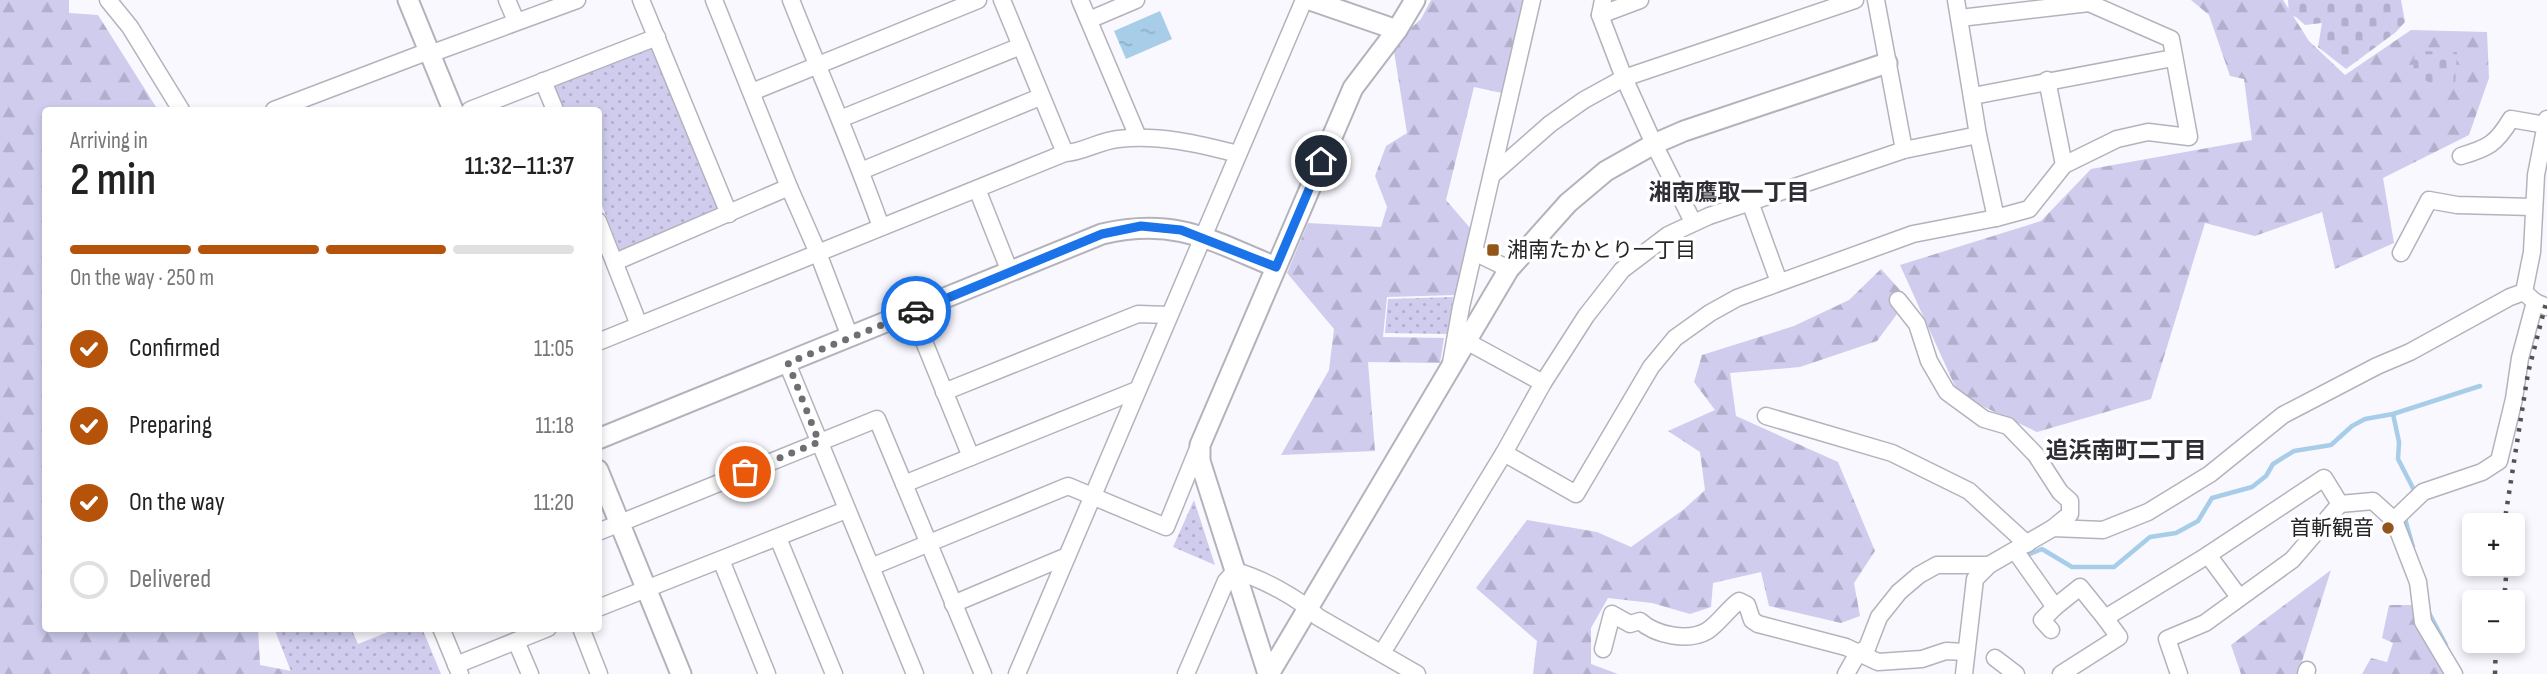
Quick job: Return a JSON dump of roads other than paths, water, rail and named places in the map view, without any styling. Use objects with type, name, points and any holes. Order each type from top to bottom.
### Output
[{"type":"street","points":[[108,0],[130,27],[179,107]]},
{"type":"street","points":[[408,0],[452,107]]},
{"type":"street","points":[[507,0],[516,21]]},
{"type":"street","points":[[282,107],[577,0]]},
{"type":"street","points":[[641,0],[729,214]]},
{"type":"street","points":[[714,0],[850,337]]},
{"type":"street","points":[[792,0],[816,65],[862,171],[881,227]]},
{"type":"street","points":[[752,92],[978,0]]},
{"type":"street","points":[[1002,0],[1065,153]]},
{"type":"street","points":[[1080,0],[1138,137]]},
{"type":"street","points":[[1089,20],[1136,0]]},
{"type":"street","points":[[1017,674],[1304,0]]},
{"type":"street","points":[[1310,0],[1396,30]]},
{"type":"street","points":[[871,567],[1068,486],[1166,527],[1353,88],[1415,0]]},
{"type":"street","points":[[1450,366],[1532,0]]},
{"type":"street","points":[[1640,0],[1602,7],[1624,78],[1693,222]]},
{"type":"street","points":[[1492,175],[1550,124],[1584,100],[1624,78],[1855,0]]},
{"type":"street","points":[[1876,0],[1903,150]]},
{"type":"street","points":[[1956,0],[1978,135],[1996,218]]},
{"type":"street","points":[[1504,453],[1576,494],[1651,367],[1675,338],[1710,313],[1780,282],[1913,234],[2029,209],[2064,164],[2117,139],[2148,132],[2189,137],[2171,39],[2089,2],[1959,18]]},
{"type":"street","points":[[478,107],[657,37]]},
{"type":"street","points":[[840,119],[1021,46]]},
{"type":"street","points":[[1973,96],[2173,58]]},
{"type":"street","points":[[1269,674],[1509,270],[1568,203],[1606,171],[1654,144],[1684,131],[1887,63]]},
{"type":"street","points":[[2047,80],[2064,164]]},
{"type":"street","points":[[543,81],[554,107]]},
{"type":"street","points":[[862,171],[1040,97]]},
{"type":"street","points":[[2394,520],[2423,492],[2437,485],[2482,472],[2498,461],[2535,301],[2533,207],[2546,122],[2511,119],[2501,135],[2488,148],[2460,156]]},
{"type":"street","points":[[1382,653],[1504,453],[1543,383],[1586,316],[1622,270],[1668,235],[1693,222],[1903,150],[1978,135]]},
{"type":"street","points":[[602,340],[1097,142],[1138,137],[1203,145],[1238,154]]},
{"type":"street","points":[[615,262],[789,187]]},
{"type":"street","points":[[977,189],[1010,272]]},
{"type":"street","points":[[2401,253],[2429,201],[2457,205],[2533,207]]},
{"type":"street","points":[[1750,202],[1780,282]]},
{"type":"street","points":[[602,437],[1102,234],[1141,226],[1181,230],[1276,267]]},
{"type":"street","points":[[602,231],[639,325]]},
{"type":"street","points":[[1474,252],[1509,270]]},
{"type":"street","points":[[2053,528],[2103,530],[2148,512],[2210,474],[2283,415],[2410,352],[2510,297],[2535,301]]},
{"type":"street","points":[[1898,300],[1917,324],[1929,361],[1947,392],[1984,419],[2008,426],[2036,455],[2060,492],[2070,501],[2070,514],[2053,528],[1989,565],[1975,579],[1964,674]]},
{"type":"street","points":[[912,312],[971,457]]},
{"type":"street","points":[[944,391],[1138,314],[1169,315]]},
{"type":"street","points":[[1466,341],[1543,383]]},
{"type":"street","points":[[788,363],[915,674]]},
{"type":"street","points":[[904,484],[1137,390]]},
{"type":"street","points":[[1766,416],[1892,453],[1969,491],[2022,548],[2055,607]]},
{"type":"street","points":[[602,530],[877,419],[983,674]]},
{"type":"street","points":[[1200,445],[1200,461],[1269,674]]},
{"type":"street","points":[[2105,618],[2208,555],[2324,478],[2340,503]]},
{"type":"street","points":[[602,479],[681,674]]},
{"type":"street","points":[[2174,673],[2167,639],[2205,623],[2292,560],[2340,503],[2373,501],[2394,520],[2418,582],[2423,622],[2454,674]]},
{"type":"street","points":[[602,606],[846,510]]},
{"type":"street","points":[[778,538],[834,674]]},
{"type":"street","points":[[2208,555],[2239,597]]},
{"type":"street","points":[[953,604],[1067,556]]},
{"type":"street","points":[[722,560],[767,674]]},
{"type":"street","points":[[1846,674],[1858,653],[1867,648],[1879,617],[1899,592],[1919,575],[1937,565],[1989,565]]},
{"type":"street","points":[[1235,571],[1250,575],[1309,608],[1318,617],[1417,674]]},
{"type":"street","points":[[1186,674],[1226,581],[1235,571]]},
{"type":"street","points":[[2051,629],[2042,620],[2080,587],[2119,637],[2061,674]]},
{"type":"street","points":[[1603,649],[1612,614],[1630,624],[1640,621],[1648,629],[1680,636],[1705,632],[1739,601],[1747,605],[1752,620],[1758,624],[1846,647],[1878,662],[1922,659],[1946,651],[1966,652]]},
{"type":"street","points":[[443,632],[458,670],[538,632]]},
{"type":"street","points":[[583,632],[599,674]]},
{"type":"street","points":[[516,641],[530,674]]},
{"type":"street","points":[[1995,658],[2016,674]]},
{"type":"water","points":[[1160,11],[1172,39],[1126,59],[1114,31]]},
{"type":"waterway","points":[[2030,554],[2042,549],[2072,567],[2114,567],[2150,537],[2176,533],[2198,521],[2212,498],[2252,487],[2266,476],[2273,464],[2294,451],[2331,445],[2352,426],[2365,419],[2393,414],[2480,386]]},
{"type":"waterway","points":[[2393,414],[2399,442],[2398,459],[2414,490],[2411,495]]},
{"type":"waterway","points":[[2404,515],[2413,547]]},
{"type":"waterway","points":[[2429,613],[2446,645]]},
{"type":"railway","points":[[2506,513],[2528,373],[2547,299]]},
{"type":"railway","points":[[2505,590],[2506,576]]},
{"type":"railway","points":[[2495,674],[2496,653]]},
{"type":"place","name":"湘南たかとり一丁目","points":[[1493,250]]},
{"type":"place","name":"首斬観音","points":[[2388,528]]},
{"type":"district","name":"湘南鷹取一丁目","points":[[1729,193]]},
{"type":"district","name":"追浜南町二丁目","points":[[2126,451]]}]
